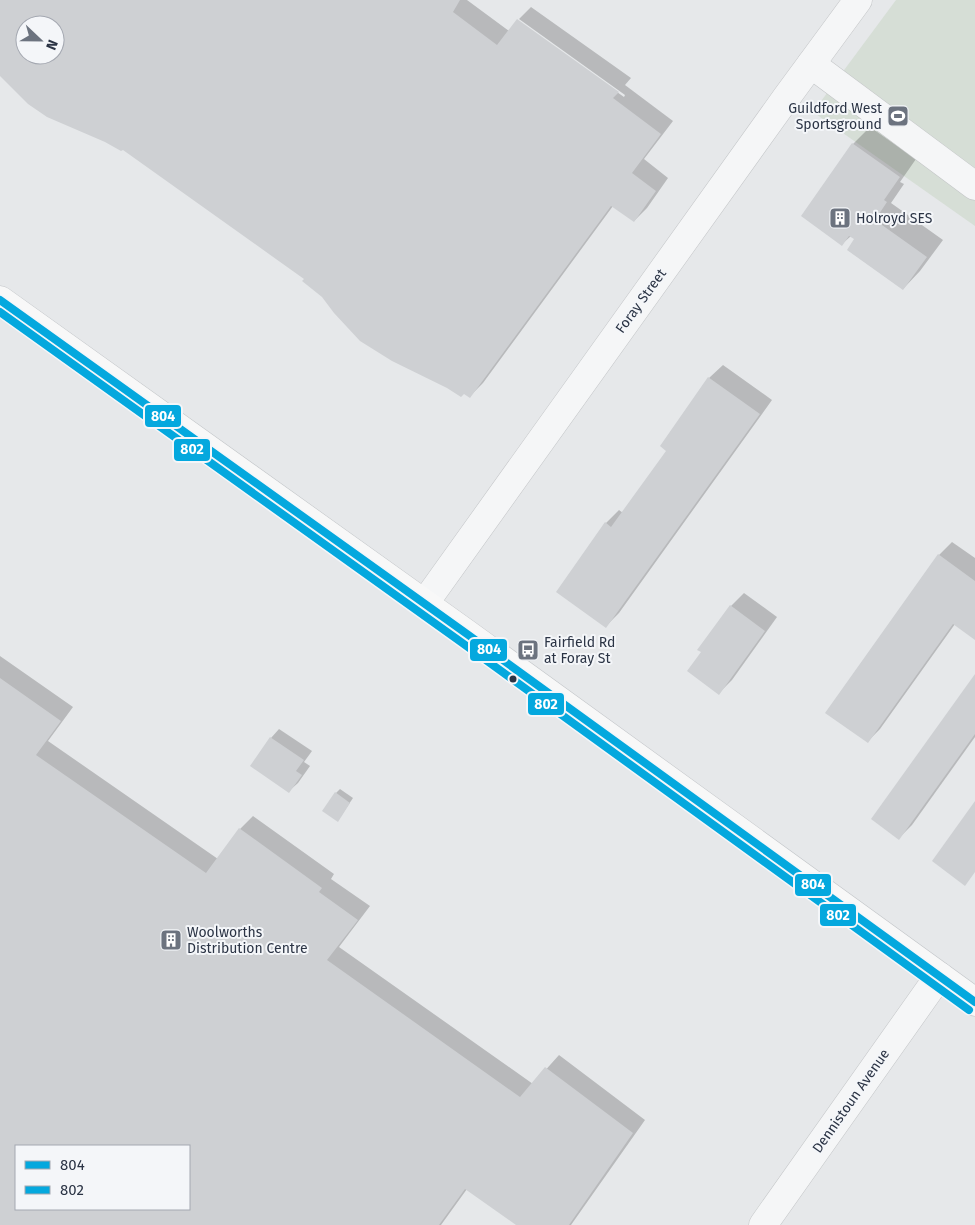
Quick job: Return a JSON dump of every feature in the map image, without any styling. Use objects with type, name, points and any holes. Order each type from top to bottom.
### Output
[{"type":"main road","points":[[0,300],[975,1002]]},
{"type":"street","name":"Foray Street","points":[[424,604],[858,0]]},
{"type":"street","points":[[811,64],[975,186]]},
{"type":"street","name":"Dennistoun Avenue","points":[[763,1225],[939,976]]},
{"type":"shaded area","name":"Guildford West Sportsground","points":[[896,0],[975,0],[975,226],[813,112]]},
{"type":"building","points":[[0,0],[460,0],[453,12],[497,45],[517,19],[619,92],[613,98],[661,134],[632,173],[656,191],[634,222],[611,206],[470,398],[464,394],[461,397],[447,388],[392,361],[360,341],[322,297],[302,281],[304,279],[123,150],[121,151],[47,117],[28,104],[0,76]]},
{"type":"building","name":"Holroyd SES","points":[[852,143],[900,177],[884,200],[887,202],[875,220],[927,257],[903,290],[847,250],[854,239],[849,236],[842,246],[801,216]]},
{"type":"building","points":[[708,377],[760,414],[606,628],[556,592],[605,522],[611,527],[666,451],[660,446]]},
{"type":"building","points":[[938,554],[975,581],[975,640],[953,624],[868,743],[825,713]]},
{"type":"building","points":[[730,605],[765,631],[719,695],[687,671],[701,652],[697,650]]},
{"type":"building","points":[[975,674],[975,734],[899,840],[871,819]]},
{"type":"building","name":"Woolworths Distribution Centre","points":[[0,678],[61,721],[36,755],[206,873],[239,828],[322,888],[319,892],[358,920],[327,960],[520,1097],[545,1067],[633,1133],[569,1225],[516,1225],[465,1189],[439,1225],[0,1225]]},
{"type":"building","points":[[270,737],[304,760],[296,771],[302,775],[289,793],[250,766]]},
{"type":"building","points":[[335,792],[350,803],[338,822],[322,811]]},
{"type":"building","points":[[975,801],[975,872],[965,886],[932,861]]},
{"type":"transit line","name":"804","points":[[0,300],[467,634],[975,1002]]},
{"type":"transit line","name":"802","points":[[0,312],[461,642],[969,1010]]},
{"type":"place","name":"Guildford West Sportsground","points":[[898,116]]},
{"type":"place","name":"Holroyd SES","points":[[840,218]]},
{"type":"place","name":"Fairfield Rd at Foray St","points":[[528,650]]},
{"type":"place","name":"Woolworths Distribution Centre","points":[[171,940]]}]
